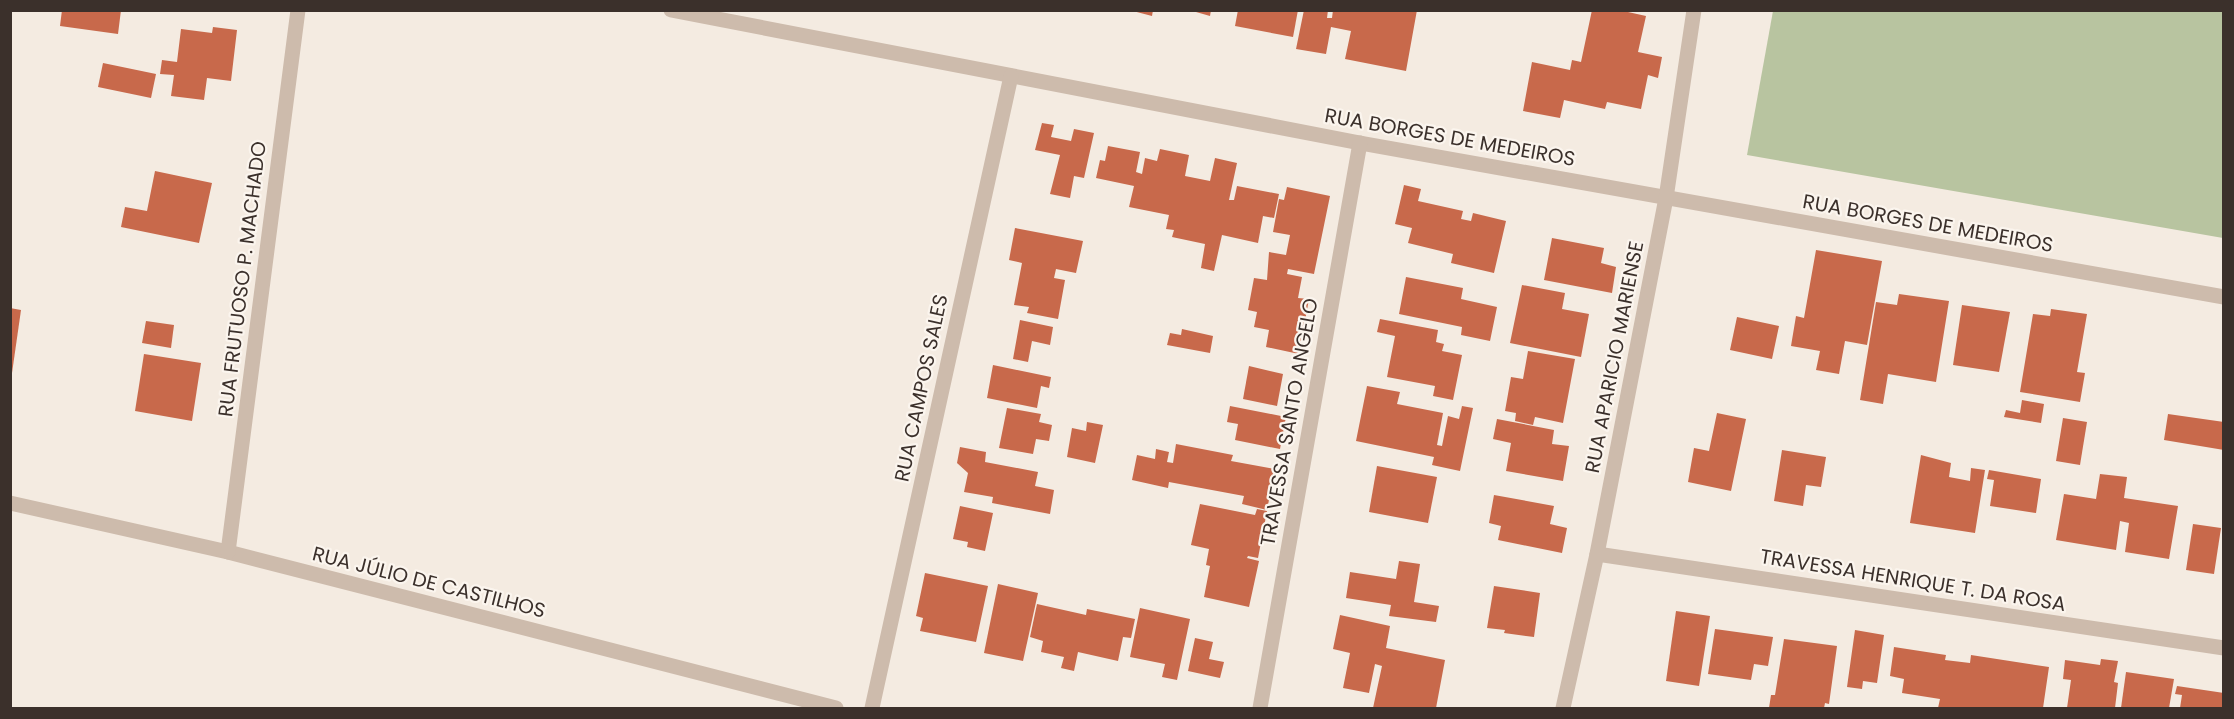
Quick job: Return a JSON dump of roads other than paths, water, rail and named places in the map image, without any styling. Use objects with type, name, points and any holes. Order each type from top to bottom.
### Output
[{"type":"street","name":"RUA FRUTUOSO P. MACHADO","points":[[228,552],[298,10]]},
{"type":"street","name":"RUA BORGES DE MEDEIROS","points":[[670,10],[1360,143],[2223,297]]},
{"type":"street","name":"RUA APARICIO MARIENSE","points":[[1563,708],[1597,554],[1666,198],[1694,10]]},
{"type":"street","name":"RUA CAMPOS SALES","points":[[872,708],[1011,76]]},
{"type":"street","name":"TRAVESSA SANTO ANGELO","points":[[1260,708],[1360,143]]},
{"type":"street","name":"RUA JÚLIO DE CASTILHOS","points":[[10,503],[228,552],[836,708]]},
{"type":"street","name":"TRAVESSA HENRIQUE T. DA ROSA","points":[[1597,554],[2223,648]]}]
